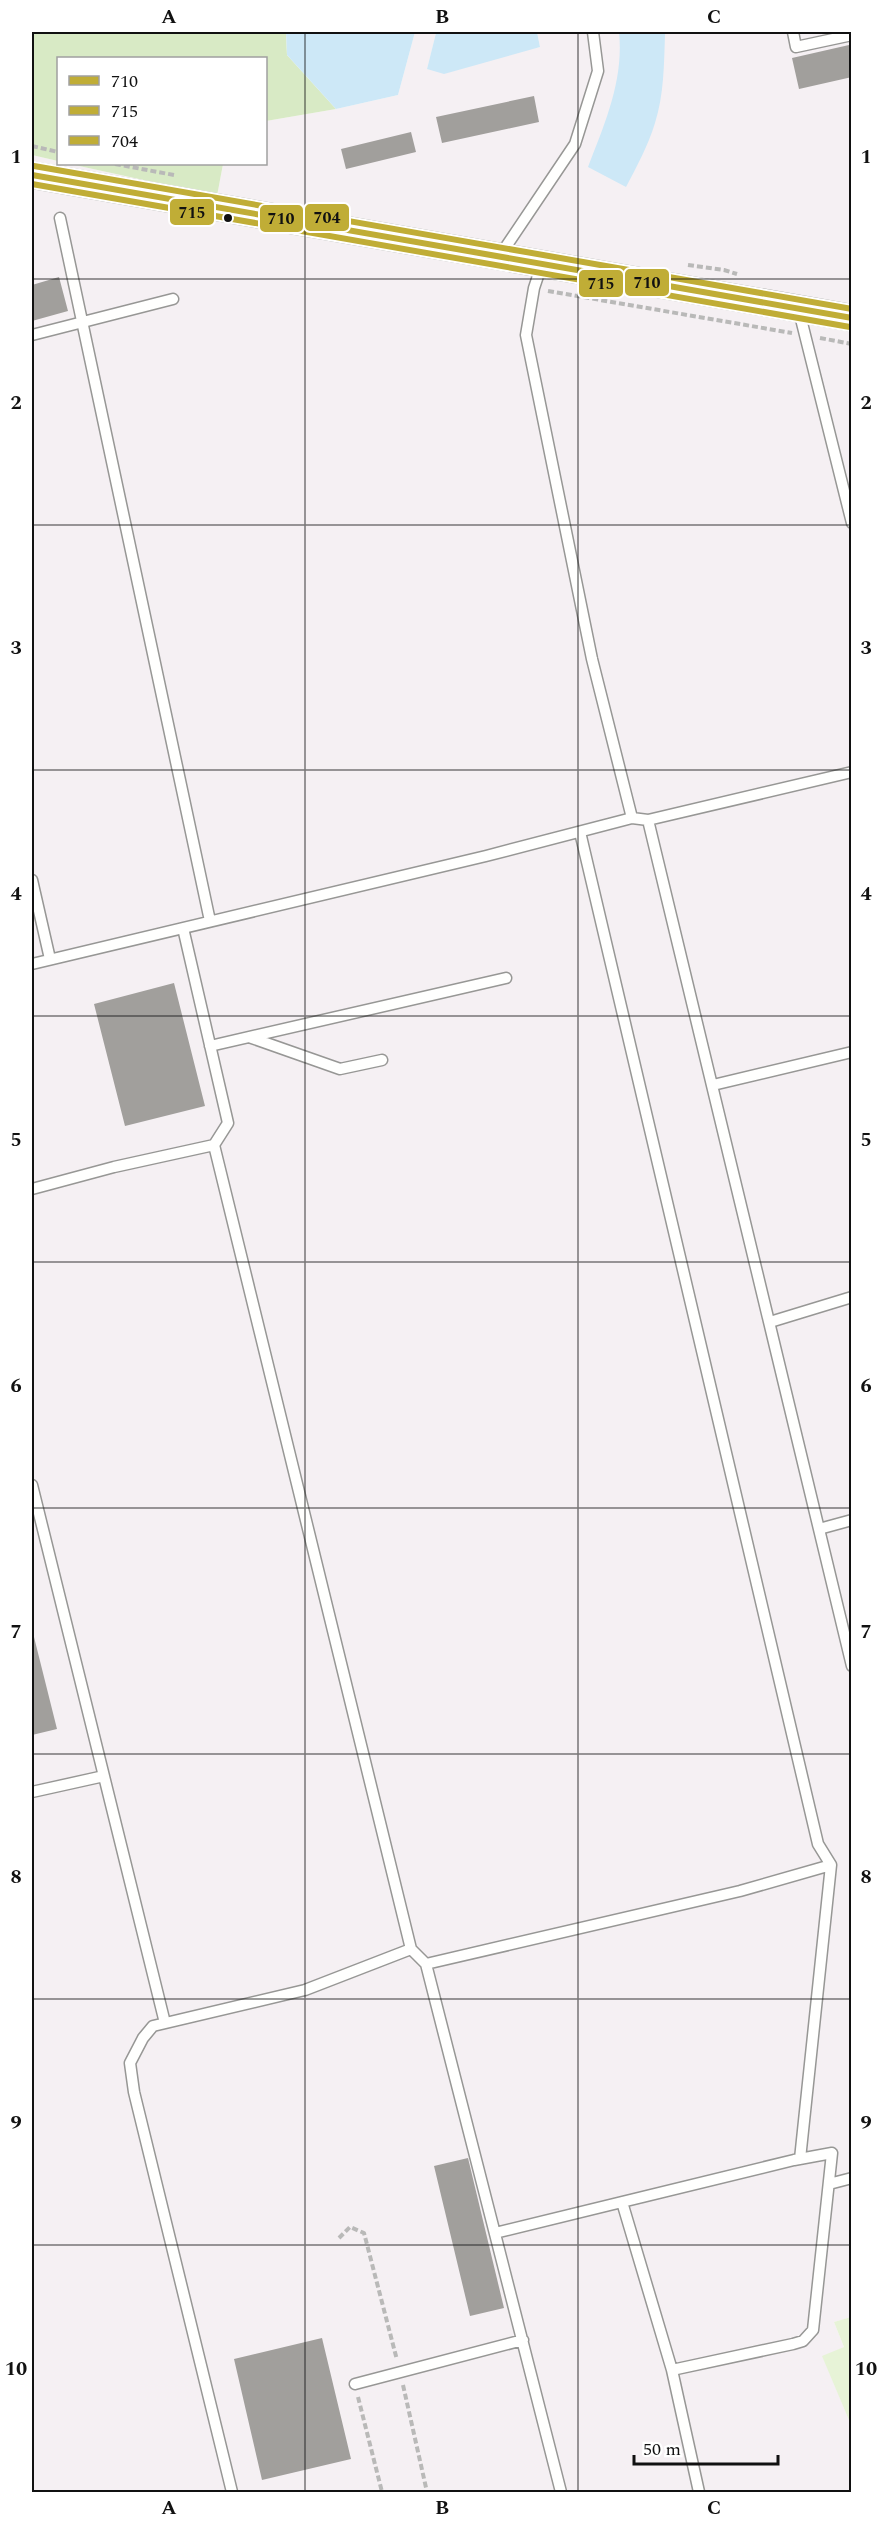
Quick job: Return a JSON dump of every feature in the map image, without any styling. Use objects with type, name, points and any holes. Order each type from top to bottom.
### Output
[{"type":"street","points":[[32,175],[852,318]]},
{"type":"lane","points":[[499,257],[512,241],[575,144],[598,71],[593,32]]},
{"type":"lane","points":[[792,32],[796,47],[852,35]]},
{"type":"lane","points":[[60,218],[210,921]]},
{"type":"lane","points":[[542,264],[534,288],[526,335],[592,658],[632,818]]},
{"type":"lane","points":[[32,335],[173,299]]},
{"type":"lane","points":[[799,309],[852,523]]},
{"type":"lane","points":[[32,964],[632,818],[648,820],[852,772]]},
{"type":"lane","points":[[648,820],[852,1666]]},
{"type":"lane","points":[[579,832],[818,1844],[831,1865],[800,2159]]},
{"type":"lane","points":[[32,880],[50,959]]},
{"type":"lane","points":[[32,1189],[114,1167],[214,1145],[228,1123],[183,928]]},
{"type":"lane","points":[[210,1046],[506,978]]},
{"type":"lane","points":[[248,1037],[340,1069],[382,1060]]},
{"type":"lane","points":[[712,1085],[852,1052]]},
{"type":"lane","points":[[214,1145],[411,1949],[426,1964],[561,2493]]},
{"type":"lane","points":[[770,1322],[852,1297]]},
{"type":"lane","points":[[32,1485],[165,2023]]},
{"type":"lane","points":[[819,1529],[852,1520]]},
{"type":"lane","points":[[32,1792],[105,1776]]},
{"type":"lane","points":[[426,1964],[740,1891],[831,1865]]},
{"type":"lane","points":[[232,2493],[134,2092],[130,2063],[143,2038],[153,2026],[305,1990],[411,1949]]},
{"type":"lane","points":[[495,2233],[832,2153],[813,2330],[803,2341],[793,2344],[672,2370]]},
{"type":"lane","points":[[829,2184],[852,2178]]},
{"type":"lane","points":[[622,2202],[672,2370],[699,2493]]},
{"type":"lane","points":[[355,2384],[523,2340]]},
{"type":"path","points":[[32,146],[57,152]]},
{"type":"path","points":[[534,288],[852,344]]},
{"type":"path","points":[[339,2238],[350,2227],[364,2233],[401,2373],[427,2493]]},
{"type":"path","points":[[355,2384],[382,2493]]},
{"type":"shaded area","points":[[415,32],[436,33],[427,69],[540,47],[537,32],[851,32],[852,2317],[834,2322],[844,2347],[823,2357],[851,2425],[851,2492],[32,2492],[32,155],[57,161],[57,165],[75,165],[217,196],[223,165],[267,165],[267,121],[398,95]]},
{"type":"green space","points":[[32,32],[286,32],[287,55],[336,109],[267,121],[267,57],[57,57],[57,161],[32,155]]},
{"type":"green space","points":[[75,165],[223,165],[217,196]]},
{"type":"green space","points":[[852,2317],[851,2425],[822,2356],[844,2347],[834,2322]]},
{"type":"water","points":[[286,32],[415,32],[398,95],[336,109],[287,55]]},
{"type":"water","points":[[432,32],[537,32],[540,47],[444,74],[427,69],[436,33]]},
{"type":"water","points":[[619,32],[665,32],[663,79],[658,112],[646,148],[626,187],[588,167],[607,118],[616,84],[620,50]]},
{"type":"building","points":[[849,45],[852,77],[799,89],[792,58]]},
{"type":"building","points":[[534,96],[539,122],[442,143],[436,117]]},
{"type":"building","points":[[411,132],[416,152],[346,169],[341,149]]},
{"type":"building","points":[[59,277],[68,311],[32,321],[32,285]]},
{"type":"building","points":[[174,983],[205,1106],[125,1126],[94,1004]]},
{"type":"building","points":[[32,1629],[57,1729],[32,1735]]},
{"type":"building","points":[[468,2158],[504,2308],[470,2316],[434,2166]]},
{"type":"building","points":[[322,2338],[351,2459],[262,2480],[234,2359]]},
{"type":"transit line","name":"704","points":[[34,166],[852,309]]},
{"type":"transit line","name":"710","points":[[32,175],[852,318]]},
{"type":"transit line","name":"715","points":[[32,184],[850,327]]}]
